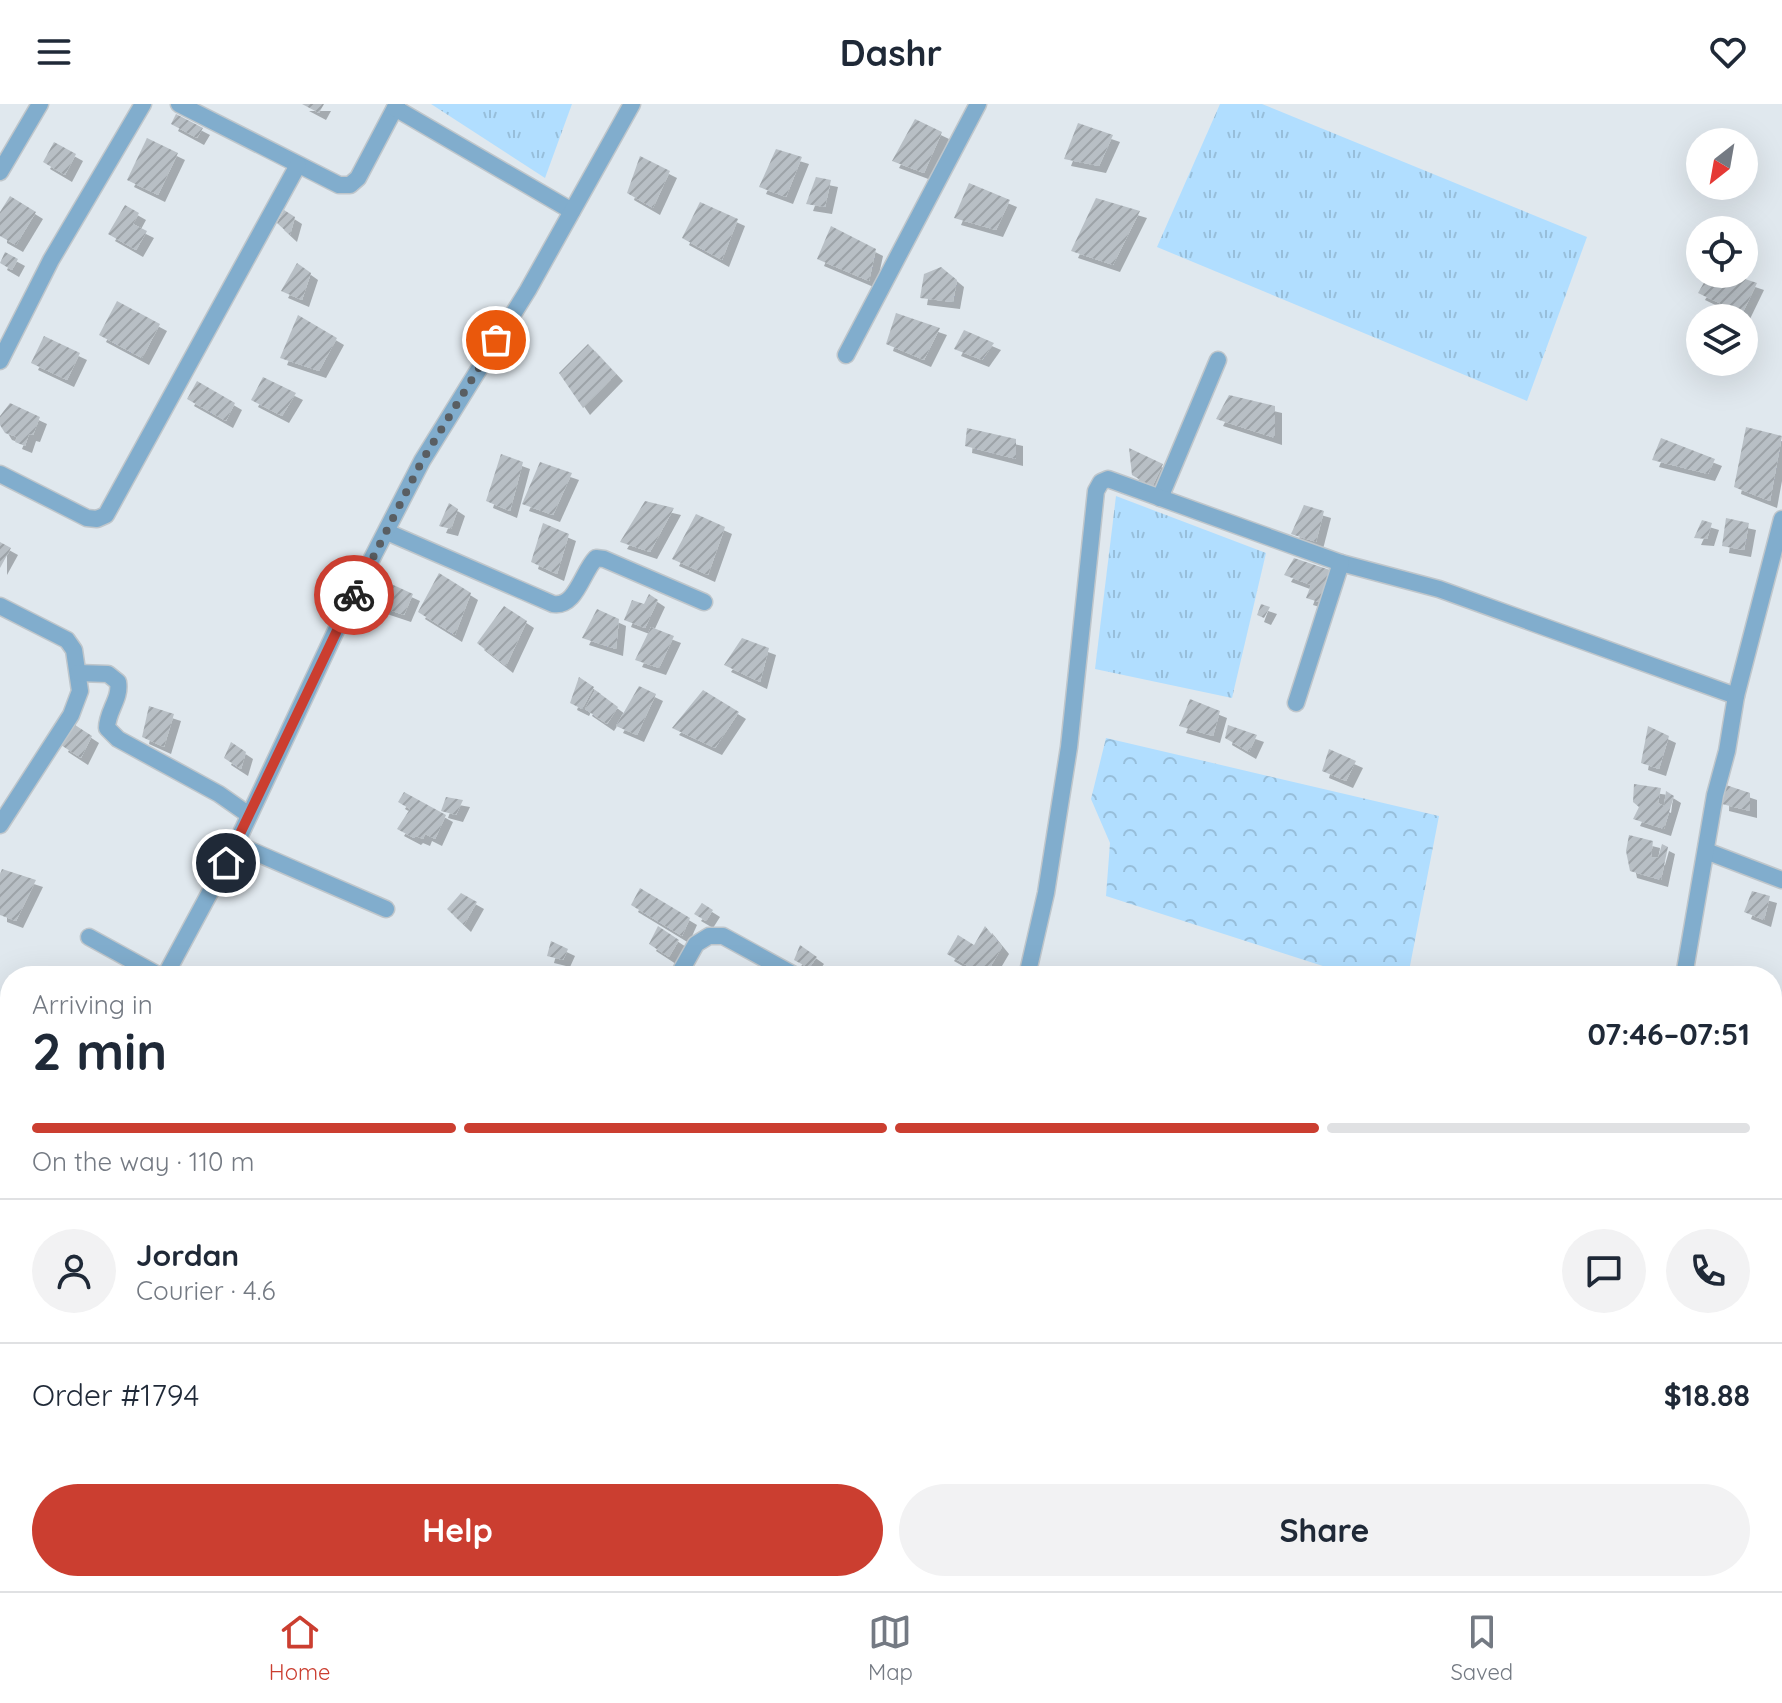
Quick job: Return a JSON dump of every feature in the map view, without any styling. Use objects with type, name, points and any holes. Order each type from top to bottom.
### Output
[{"type":"street","points":[[0,172],[40,104]]},
{"type":"street","points":[[0,361],[51,260],[143,104]]},
{"type":"street","points":[[179,104],[339,185],[350,185],[358,178],[396,106],[572,211]]},
{"type":"street","points":[[168,966],[236,844],[347,607],[422,461],[528,290],[632,104]]},
{"type":"street","points":[[846,355],[978,104]]},
{"type":"street","points":[[0,474],[87,518],[97,519],[106,515],[298,165]]},
{"type":"street","points":[[1160,498],[1218,360]]},
{"type":"street","points":[[1029,966],[1046,893],[1069,747],[1096,491],[1101,482],[1108,479],[1341,563],[1439,589],[1736,696]]},
{"type":"street","points":[[1686,966],[1736,696],[1782,519]]},
{"type":"street","points":[[387,532],[553,604],[562,605],[569,601],[596,558],[704,602]]},
{"type":"street","points":[[1296,703],[1341,563]]},
{"type":"street","points":[[0,606],[67,640],[74,650],[80,691],[71,715],[0,825]]},
{"type":"street","points":[[78,673],[108,674],[118,682],[120,693],[107,717],[107,728],[118,739],[219,794],[249,815]]},
{"type":"street","points":[[236,844],[386,909]]},
{"type":"street","points":[[1706,851],[1782,880]]},
{"type":"street","points":[[684,966],[696,944],[709,936],[723,936],[778,966]]},
{"type":"street","points":[[89,937],[143,966]]},
{"type":"green space","points":[[431,104],[572,104],[545,178]]},
{"type":"green space","points":[[1220,104],[1262,104],[1587,237],[1527,401],[1157,247]]},
{"type":"green space","points":[[1116,496],[1266,553],[1232,698],[1095,669]]},
{"type":"green space","points":[[1106,738],[1439,816],[1410,966],[1323,966],[1106,896],[1110,843],[1091,799]]},
{"type":"building","points":[[302,104],[324,104],[319,113]]},
{"type":"building","points":[[176,114],[203,128],[197,138],[171,124]]},
{"type":"building","points":[[915,119],[942,132],[924,173],[892,161]]},
{"type":"building","points":[[1078,123],[1113,135],[1099,166],[1064,159]]},
{"type":"building","points":[[147,138],[178,153],[158,195],[127,180]]},
{"type":"building","points":[[54,142],[76,154],[65,175],[43,162]]},
{"type":"building","points":[[776,149],[802,157],[786,197],[759,187]]},
{"type":"building","points":[[640,156],[670,171],[653,208],[627,193]]},
{"type":"building","points":[[816,177],[831,180],[825,207],[806,204]]},
{"type":"building","points":[[969,183],[1010,200],[996,230],[954,218]]},
{"type":"building","points":[[10,196],[36,212],[16,245],[0,236],[0,212]]},
{"type":"building","points":[[1096,198],[1140,211],[1113,265],[1071,251]]},
{"type":"building","points":[[700,202],[738,219],[722,260],[682,238]]},
{"type":"building","points":[[125,205],[139,213],[133,224],[147,231],[136,250],[108,234]]},
{"type":"building","points":[[284,210],[295,217],[290,235],[277,223]]},
{"type":"building","points":[[831,226],[876,249],[869,281],[817,259]]},
{"type":"building","points":[[5,252],[18,259],[12,270],[0,263]]},
{"type":"building","points":[[297,263],[311,273],[302,300],[281,291]]},
{"type":"building","points":[[941,267],[957,280],[953,302],[920,298],[924,274]]},
{"type":"building","points":[[1701,288],[1755,288],[1747,304],[1721,304],[1698,293]]},
{"type":"building","points":[[117,301],[160,324],[142,358],[99,335]]},
{"type":"building","points":[[896,313],[940,328],[924,360],[886,344]]},
{"type":"building","points":[[298,315],[337,338],[319,371],[280,358]]},
{"type":"building","points":[[964,330],[994,343],[982,360],[954,349]]},
{"type":"building","points":[[44,336],[80,353],[67,380],[31,363]]},
{"type":"building","points":[[588,344],[616,374],[583,408],[559,373]]},
{"type":"building","points":[[263,377],[296,393],[282,416],[251,400]]},
{"type":"building","points":[[197,381],[235,403],[226,421],[187,399]]},
{"type":"building","points":[[1229,395],[1275,406],[1275,438],[1216,419]]},
{"type":"building","points":[[10,403],[40,417],[25,446],[15,442],[17,437],[5,433],[0,425],[0,416]]},
{"type":"building","points":[[1746,427],[1782,436],[1770,501],[1734,487]]},
{"type":"building","points":[[967,428],[1016,439],[1016,459],[965,446]]},
{"type":"building","points":[[1661,438],[1715,459],[1708,474],[1652,460]]},
{"type":"building","points":[[1129,448],[1163,464],[1152,487],[1132,475]]},
{"type":"building","points":[[501,454],[523,462],[510,511],[486,501]]},
{"type":"building","points":[[540,462],[572,473],[553,515],[522,504]]},
{"type":"building","points":[[645,501],[674,508],[650,552],[620,542]]},
{"type":"building","points":[[449,503],[458,509],[451,529],[439,526]]},
{"type":"building","points":[[1304,505],[1324,511],[1316,542],[1291,534]]},
{"type":"building","points":[[696,514],[725,527],[708,575],[672,559]]},
{"type":"building","points":[[1726,518],[1749,523],[1744,550],[1722,546]]},
{"type":"building","points":[[1702,520],[1712,523],[1707,539],[1694,538]]},
{"type":"building","points":[[543,523],[569,534],[557,574],[531,562]]},
{"type":"building","points":[[0,542],[11,548],[0,568]]},
{"type":"building","points":[[1294,558],[1330,570],[1319,602],[1306,598],[1311,585],[1284,575]]},
{"type":"building","points":[[439,573],[471,593],[455,635],[418,612]]},
{"type":"building","points":[[378,578],[413,594],[404,615],[368,603]]},
{"type":"building","points":[[649,594],[658,600],[645,628],[624,620],[632,600],[644,604]]},
{"type":"building","points":[[1261,604],[1270,607],[1264,618],[1257,615]]},
{"type":"building","points":[[504,606],[527,621],[506,666],[477,643]]},
{"type":"building","points":[[597,609],[619,619],[616,649],[582,638]]},
{"type":"building","points":[[651,627],[674,636],[659,668],[635,660]]},
{"type":"building","points":[[742,638],[769,648],[760,682],[724,665]]},
{"type":"building","points":[[579,677],[594,687],[582,709],[570,703]]},
{"type":"building","points":[[639,686],[656,694],[637,735],[616,726]]},
{"type":"building","points":[[595,690],[618,707],[607,724],[585,709]]},
{"type":"building","points":[[703,690],[739,712],[715,748],[672,728]]},
{"type":"building","points":[[1190,699],[1220,711],[1213,736],[1179,726]]},
{"type":"building","points":[[149,706],[174,714],[164,747],[142,737]]},
{"type":"building","points":[[72,723],[92,736],[81,758],[61,745]]},
{"type":"building","points":[[1228,725],[1257,735],[1249,752],[1225,738]]},
{"type":"building","points":[[1648,726],[1669,736],[1659,769],[1641,763]]},
{"type":"building","points":[[231,742],[246,752],[241,769],[224,758]]},
{"type":"building","points":[[1329,749],[1356,761],[1346,781],[1322,771]]},
{"type":"building","points":[[1634,784],[1661,788],[1658,803],[1664,806],[1666,791],[1674,796],[1664,829],[1633,819],[1639,807],[1633,802]]},
{"type":"building","points":[[1723,784],[1750,793],[1750,811],[1722,804]]},
{"type":"building","points":[[404,792],[446,815],[435,839],[425,834],[423,839],[414,838],[397,829],[410,809],[398,802]]},
{"type":"building","points":[[446,797],[463,800],[456,815],[441,811]]},
{"type":"building","points":[[1629,835],[1653,841],[1651,857],[1658,858],[1662,844],[1668,847],[1661,880],[1630,871],[1626,851]]},
{"type":"building","points":[[2,869],[36,880],[16,921],[0,915]]},
{"type":"building","points":[[640,888],[690,918],[682,936],[631,905]]},
{"type":"building","points":[[1752,891],[1770,896],[1764,920],[1744,912]]},
{"type":"building","points":[[461,893],[477,902],[464,925],[447,909]]},
{"type":"building","points":[[702,903],[713,910],[706,921],[694,914]]},
{"type":"building","points":[[658,926],[679,940],[669,957],[649,944]]},
{"type":"building","points":[[985,926],[1002,947],[991,966],[968,966],[947,954],[958,935],[974,945]]},
{"type":"building","points":[[551,941],[568,949],[563,960],[547,956]]},
{"type":"building","points":[[800,945],[817,957],[810,966],[794,960]]},
{"type":"way so far","points":[[354,595],[422,461],[496,340]]},
{"type":"route","points":[[226,863],[354,595]]}]
